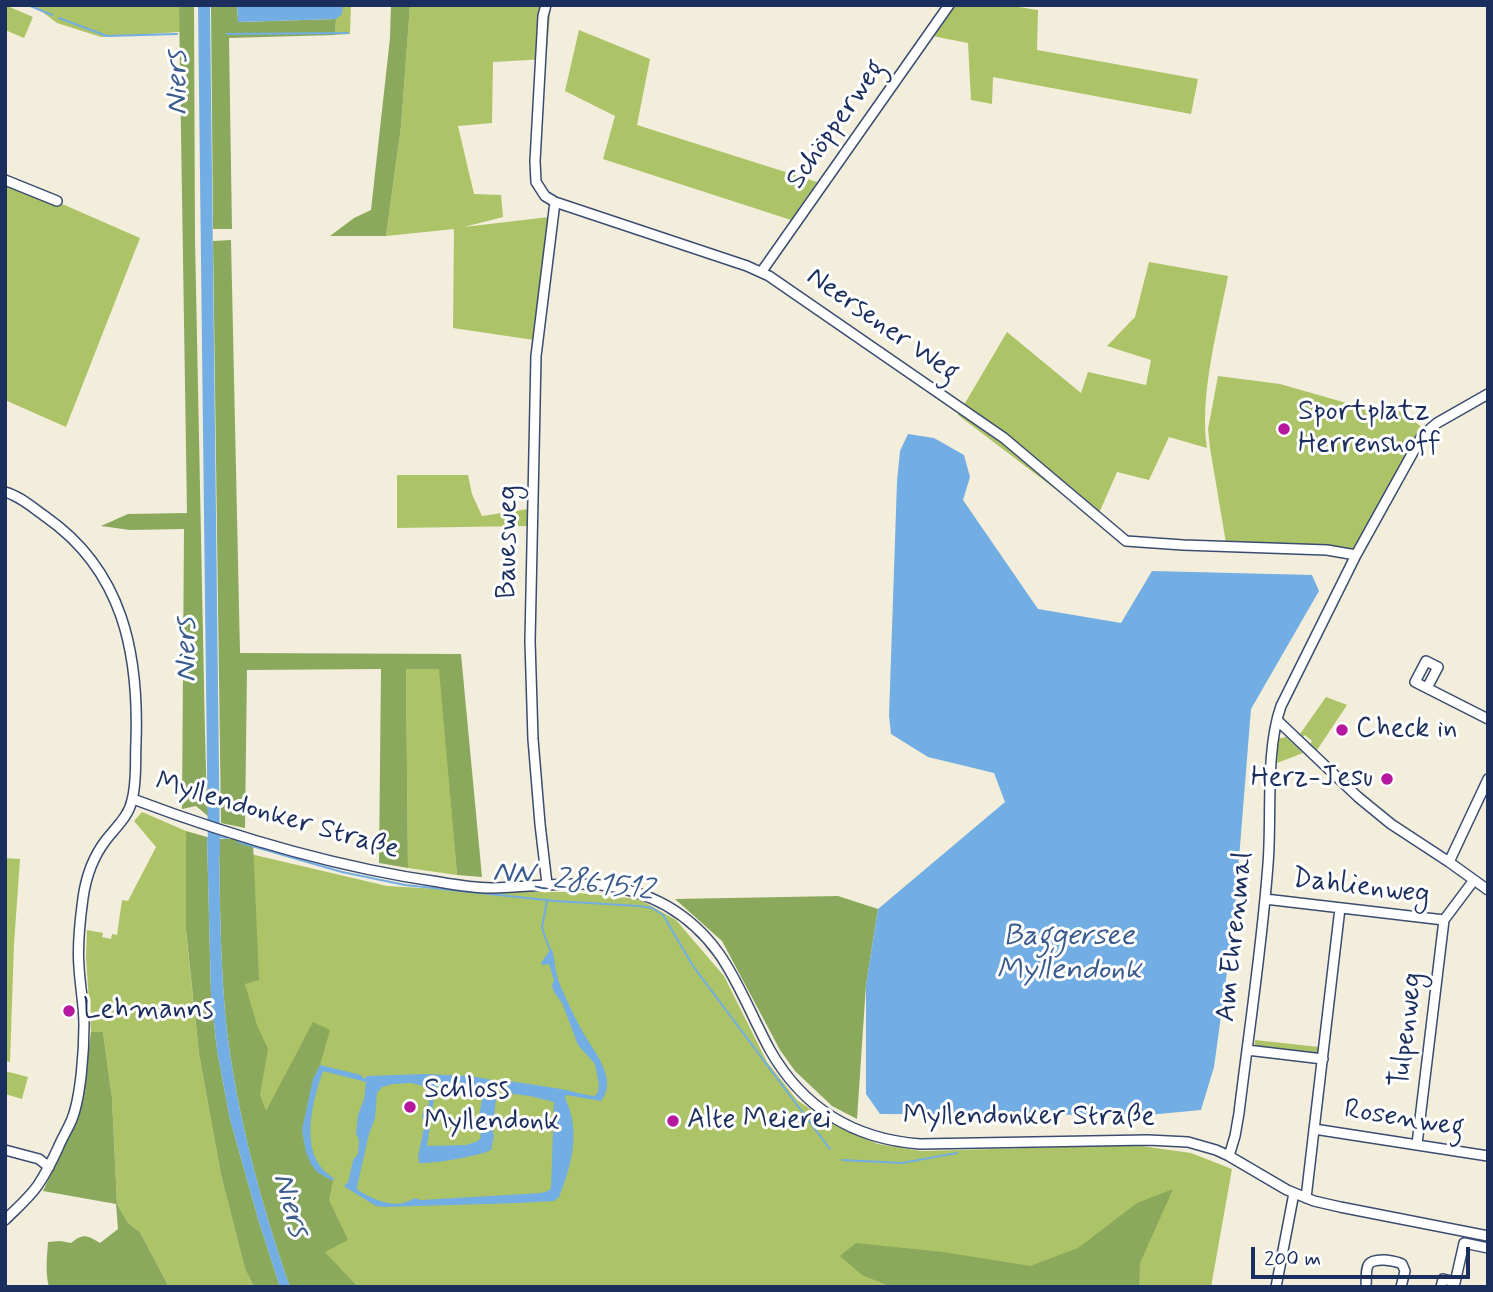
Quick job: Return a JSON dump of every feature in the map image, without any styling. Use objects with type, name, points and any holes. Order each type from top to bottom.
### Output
[{"type":"street","points":[[546,5],[543,16],[535,161],[536,182],[545,196],[555,202]]},
{"type":"street","name":"Schöpperweg","points":[[762,271],[949,5]]},
{"type":"street","points":[[5,180],[57,201]]},
{"type":"street","name":"Neersener Weg","points":[[555,202],[762,271],[1004,438],[1126,541],[1327,550],[1356,555]]},
{"type":"street","name":"Bauesweg","points":[[547,884],[533,739],[530,641],[536,356],[555,202]]},
{"type":"street","name":"Am Ehrenmal","points":[[1229,1156],[1237,1127],[1265,899],[1271,772],[1277,720],[1283,700],[1356,555],[1424,434],[1437,423],[1488,394]]},
{"type":"street","points":[[5,492],[15,495],[52,521],[78,544],[102,572],[118,607],[131,651],[136,693],[133,799]]},
{"type":"street","points":[[1427,688],[1488,719]]},
{"type":"street","points":[[1277,720],[1358,797],[1391,824],[1488,890]]},
{"type":"street","points":[[1450,862],[1486,785]]},
{"type":"street","name":"Myllendonker Straße","points":[[5,1220],[37,1186],[72,1118],[83,1054],[79,928],[86,878],[105,841],[127,813],[133,799],[225,831],[325,860],[401,877],[486,888],[598,884],[633,891],[663,904],[692,924],[730,968],[770,1049],[793,1083],[825,1113],[859,1132],[894,1142],[920,1144],[1175,1140],[1229,1156],[1294,1193],[1331,1206],[1488,1237]]},
{"type":"street","name":"Dahlienweg","points":[[1265,899],[1444,920],[1474,880]]},
{"type":"street","points":[[1306,1198],[1340,908]]},
{"type":"street","name":"Tulpenweg","points":[[1417,1144],[1444,920]]},
{"type":"street","points":[[1247,1050],[1322,1059]]},
{"type":"street","name":"Rosenweg","points":[[1314,1129],[1488,1156]]},
{"type":"street","points":[[5,1150],[39,1159],[49,1167]]},
{"type":"street","points":[[1276,1287],[1294,1193]]},
{"type":"street","points":[[1441,1287],[1443,1279],[1454,1284],[1464,1243],[1488,1248]]},
{"type":"street","points":[[1366,1287],[1368,1266],[1375,1260],[1402,1264],[1405,1271],[1401,1287]]},
{"type":"green space","points":[[5,5],[33,17],[24,38],[5,30]]},
{"type":"green space","points":[[33,5],[179,5],[180,32],[101,37],[57,23]]},
{"type":"green space","points":[[179,5],[194,5],[195,239],[205,734],[207,802],[211,810],[209,817],[196,806],[182,809],[184,529],[130,530],[101,526],[128,514],[187,513]]},
{"type":"green space","points":[[211,5],[237,5],[238,22],[336,19],[335,35],[229,38],[232,229],[213,229]]},
{"type":"green space","points":[[237,5],[351,5],[350,34],[335,35],[336,19]]},
{"type":"green space","points":[[391,5],[410,5],[401,127],[386,236],[330,236],[354,218],[371,210],[390,38]]},
{"type":"green space","points":[[410,5],[551,5],[546,59],[493,62],[492,123],[458,126],[474,194],[501,195],[503,217],[464,227],[549,217],[534,340],[453,328],[454,229],[386,236],[401,127]]},
{"type":"green space","points":[[953,5],[1006,5],[1038,10],[1037,50],[1198,79],[1191,114],[993,77],[992,104],[971,100],[968,43],[932,36]]},
{"type":"green space","points":[[579,30],[650,59],[637,125],[817,182],[791,220],[603,159],[615,116],[565,91]]},
{"type":"green space","points":[[5,179],[140,238],[66,427],[5,400]]},
{"type":"green space","points":[[231,240],[240,653],[461,654],[482,877],[457,875],[439,669],[406,669],[408,868],[379,863],[381,669],[247,670],[245,828],[221,823],[213,241]]},
{"type":"green space","points":[[1149,262],[1228,276],[1207,385],[1207,448],[1169,437],[1149,480],[1117,472],[1096,520],[958,415],[1007,332],[1081,393],[1088,372],[1146,385],[1151,360],[1107,346],[1135,317]]},
{"type":"green space","points":[[1218,376],[1280,384],[1350,404],[1402,412],[1423,428],[1357,547],[1349,549],[1226,543],[1208,429]]},
{"type":"green space","points":[[397,475],[468,475],[472,494],[482,516],[528,509],[528,526],[397,528]]},
{"type":"green space","points":[[406,669],[440,669],[457,875],[408,868]]},
{"type":"green space","points":[[1326,697],[1347,705],[1317,750],[1310,744],[1312,741],[1300,734]]},
{"type":"green space","points":[[1286,737],[1303,753],[1277,763],[1278,739]]},
{"type":"green space","points":[[142,812],[186,831],[186,932],[199,1054],[221,1175],[245,1269],[254,1287],[169,1287],[140,1232],[128,1223],[117,1204],[112,1098],[103,1032],[91,1032],[87,930],[103,933],[102,937],[111,939],[112,934],[117,935],[122,900],[128,901],[156,847],[134,821]]},
{"type":"green space","points":[[186,831],[207,837],[211,995],[217,1050],[230,1119],[280,1287],[254,1287],[245,1269],[221,1175],[199,1054],[186,930]]},
{"type":"green space","points":[[219,839],[253,842],[259,980],[245,984],[257,1025],[268,1049],[260,1095],[266,1111],[313,1022],[330,1030],[313,1080],[302,1130],[306,1152],[317,1172],[333,1181],[329,1200],[348,1240],[325,1252],[358,1287],[290,1287],[269,1224],[244,1129],[227,1032]]},
{"type":"green space","points":[[242,852],[387,886],[489,892],[568,892],[639,899],[676,920],[724,976],[767,1062],[797,1100],[836,1126],[878,1144],[921,1151],[1134,1145],[1191,1153],[1232,1169],[1211,1287],[311,1287],[284,1213],[246,1025]]},
{"type":"green space","points":[[5,858],[20,859],[10,1062],[5,1061]]},
{"type":"green space","points":[[838,896],[878,909],[866,985],[857,1119],[832,1106],[795,1071],[780,1050],[722,941],[675,899]]},
{"type":"green space","points":[[91,1032],[103,1032],[112,1098],[117,1204],[128,1223],[140,1232],[169,1287],[49,1287],[48,1242],[71,1243],[85,1236],[100,1243],[118,1229],[116,1204],[43,1191],[74,1126],[82,1102]]},
{"type":"green space","points":[[1255,1040],[1319,1047],[1319,1051],[1313,1055],[1258,1048],[1255,1046]]},
{"type":"green space","points":[[5,1071],[28,1077],[22,1099],[5,1094]]},
{"type":"green space","points":[[1173,1189],[1140,1263],[1139,1287],[892,1287],[862,1275],[840,1256],[856,1243],[943,1252],[1030,1266],[1078,1248],[1137,1203]]},
{"type":"water","points":[[237,5],[343,5],[342,14],[336,19],[238,22]]},
{"type":"water","name":"Baggersee Myllendonk","points":[[908,434],[934,438],[964,455],[970,477],[963,500],[1038,609],[1121,623],[1152,571],[1312,575],[1319,591],[1251,709],[1234,921],[1214,1067],[1201,1110],[1148,1115],[880,1114],[866,1094],[866,985],[878,909],[1005,802],[994,773],[928,757],[891,734],[889,716],[897,482],[900,451]]},
{"type":"water","points":[[207,837],[219,839],[223,984],[237,1097],[260,1193],[290,1287],[280,1287],[259,1222],[230,1119],[217,1050],[211,995]]},
{"type":"water","points":[[552,949],[564,993],[601,1063],[607,1083],[601,1101],[566,1095],[574,1135],[571,1160],[559,1197],[554,1201],[518,1203],[376,1206],[345,1187],[353,1160],[358,1154],[358,1115],[366,1082],[323,1071],[312,1113],[311,1143],[315,1157],[322,1169],[334,1178],[333,1181],[317,1172],[306,1152],[302,1130],[313,1079],[320,1065],[361,1075],[364,1079],[367,1076],[425,1074],[471,1076],[498,1081],[491,1150],[456,1159],[419,1163],[425,1124],[422,1117],[432,1088],[411,1083],[382,1087],[377,1093],[375,1118],[369,1134],[358,1190],[379,1201],[394,1204],[415,1198],[421,1200],[548,1191],[551,1188],[554,1102],[506,1093],[506,1082],[595,1096],[599,1085],[595,1064],[578,1045],[562,1003],[554,992],[554,980],[549,964],[541,963]],"holes":[[[442,1082],[479,1091],[483,1096],[479,1122],[481,1137],[478,1141],[466,1145],[427,1146],[434,1099],[440,1095],[437,1087]]]},
{"type":"waterway","points":[[28,5],[52,15]]},
{"type":"waterway","name":"Niers","points":[[204,5],[214,854]]},
{"type":"waterway","points":[[59,18],[107,36],[177,34]]},
{"type":"waterway","points":[[227,34],[348,33]]},
{"type":"waterway","name":"NN_2861512","points":[[214,836],[227,838]]},
{"type":"waterway","name":"NN_2861512","points":[[238,842],[342,872],[405,885],[652,908],[663,915],[693,966],[830,1149]]},
{"type":"waterway","points":[[547,900],[542,928],[550,950]]},
{"type":"waterway","name":"NN_2861512","points":[[842,1160],[902,1163],[957,1153]]},
{"type":"place","name":"Sportplatz Herrenshoff","points":[[1284,429]]},
{"type":"place","name":"Check in","points":[[1342,730]]},
{"type":"place","name":"Herz-Jesu","points":[[1387,779]]},
{"type":"place","name":"Lehmanns","points":[[69,1011]]},
{"type":"place","name":"Schloss Myllendonk","points":[[410,1107]]},
{"type":"place","name":"Alte Meierei","points":[[673,1121]]}]
